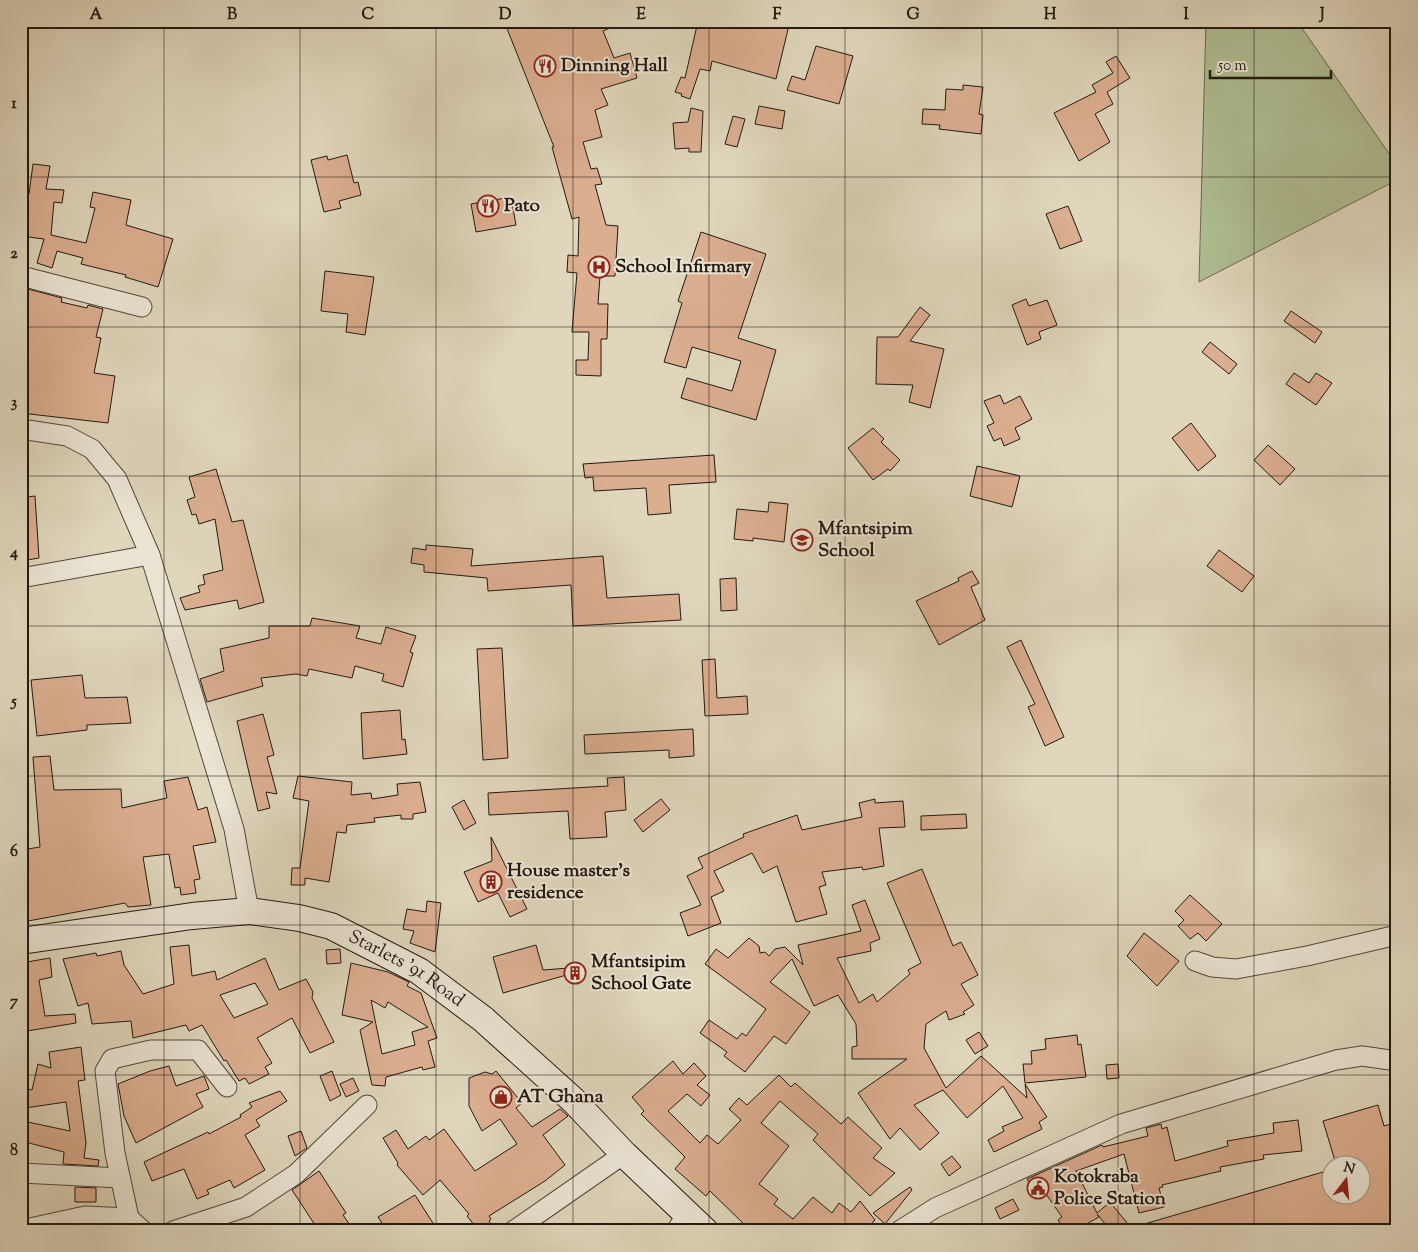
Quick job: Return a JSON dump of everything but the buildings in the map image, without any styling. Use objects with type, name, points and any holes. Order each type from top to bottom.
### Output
[{"type":"street","points":[[21,276],[142,308]]},
{"type":"street","points":[[21,429],[67,436],[92,449],[116,479],[150,555],[234,829],[249,911]]},
{"type":"street","points":[[21,578],[150,555]]},
{"type":"street","name":"Starlets '91 Road","points":[[21,941],[192,916],[249,911],[299,918],[331,926],[419,971],[483,1019],[573,1100],[689,1225]]},
{"type":"street","points":[[1195,961],[1212,967],[1236,969],[1307,956],[1397,935]]},
{"type":"street","points":[[143,1231],[129,1218],[115,1153],[105,1071],[112,1059],[151,1050],[198,1050],[226,1087]]},
{"type":"street","points":[[899,1231],[934,1208],[1121,1124],[1307,1066],[1362,1056],[1397,1060]]},
{"type":"street","points":[[172,1231],[246,1207],[296,1174],[367,1105]]},
{"type":"street","points":[[513,1231],[624,1154]]},
{"type":"street","points":[[21,1172],[120,1178]]},
{"type":"street","points":[[21,1230],[85,1216],[129,1218]]},
{"type":"green space","points":[[1206,21],[1297,21],[1397,165],[1397,180],[1199,282]]},
{"type":"place","name":"Dinning Hall","points":[[545,66]]},
{"type":"place","name":"Pato","points":[[488,206]]},
{"type":"place","name":"School Infirmary","points":[[599,267]]},
{"type":"place","name":"Mfantsipim School","points":[[802,540]]},
{"type":"place","name":"House master's residence","points":[[491,882]]},
{"type":"place","name":"Mfantsipim School Gate","points":[[575,973]]},
{"type":"place","name":"AT Ghana","points":[[501,1097]]},
{"type":"place","name":"Kotokraba Police Station","points":[[1038,1188]]}]
